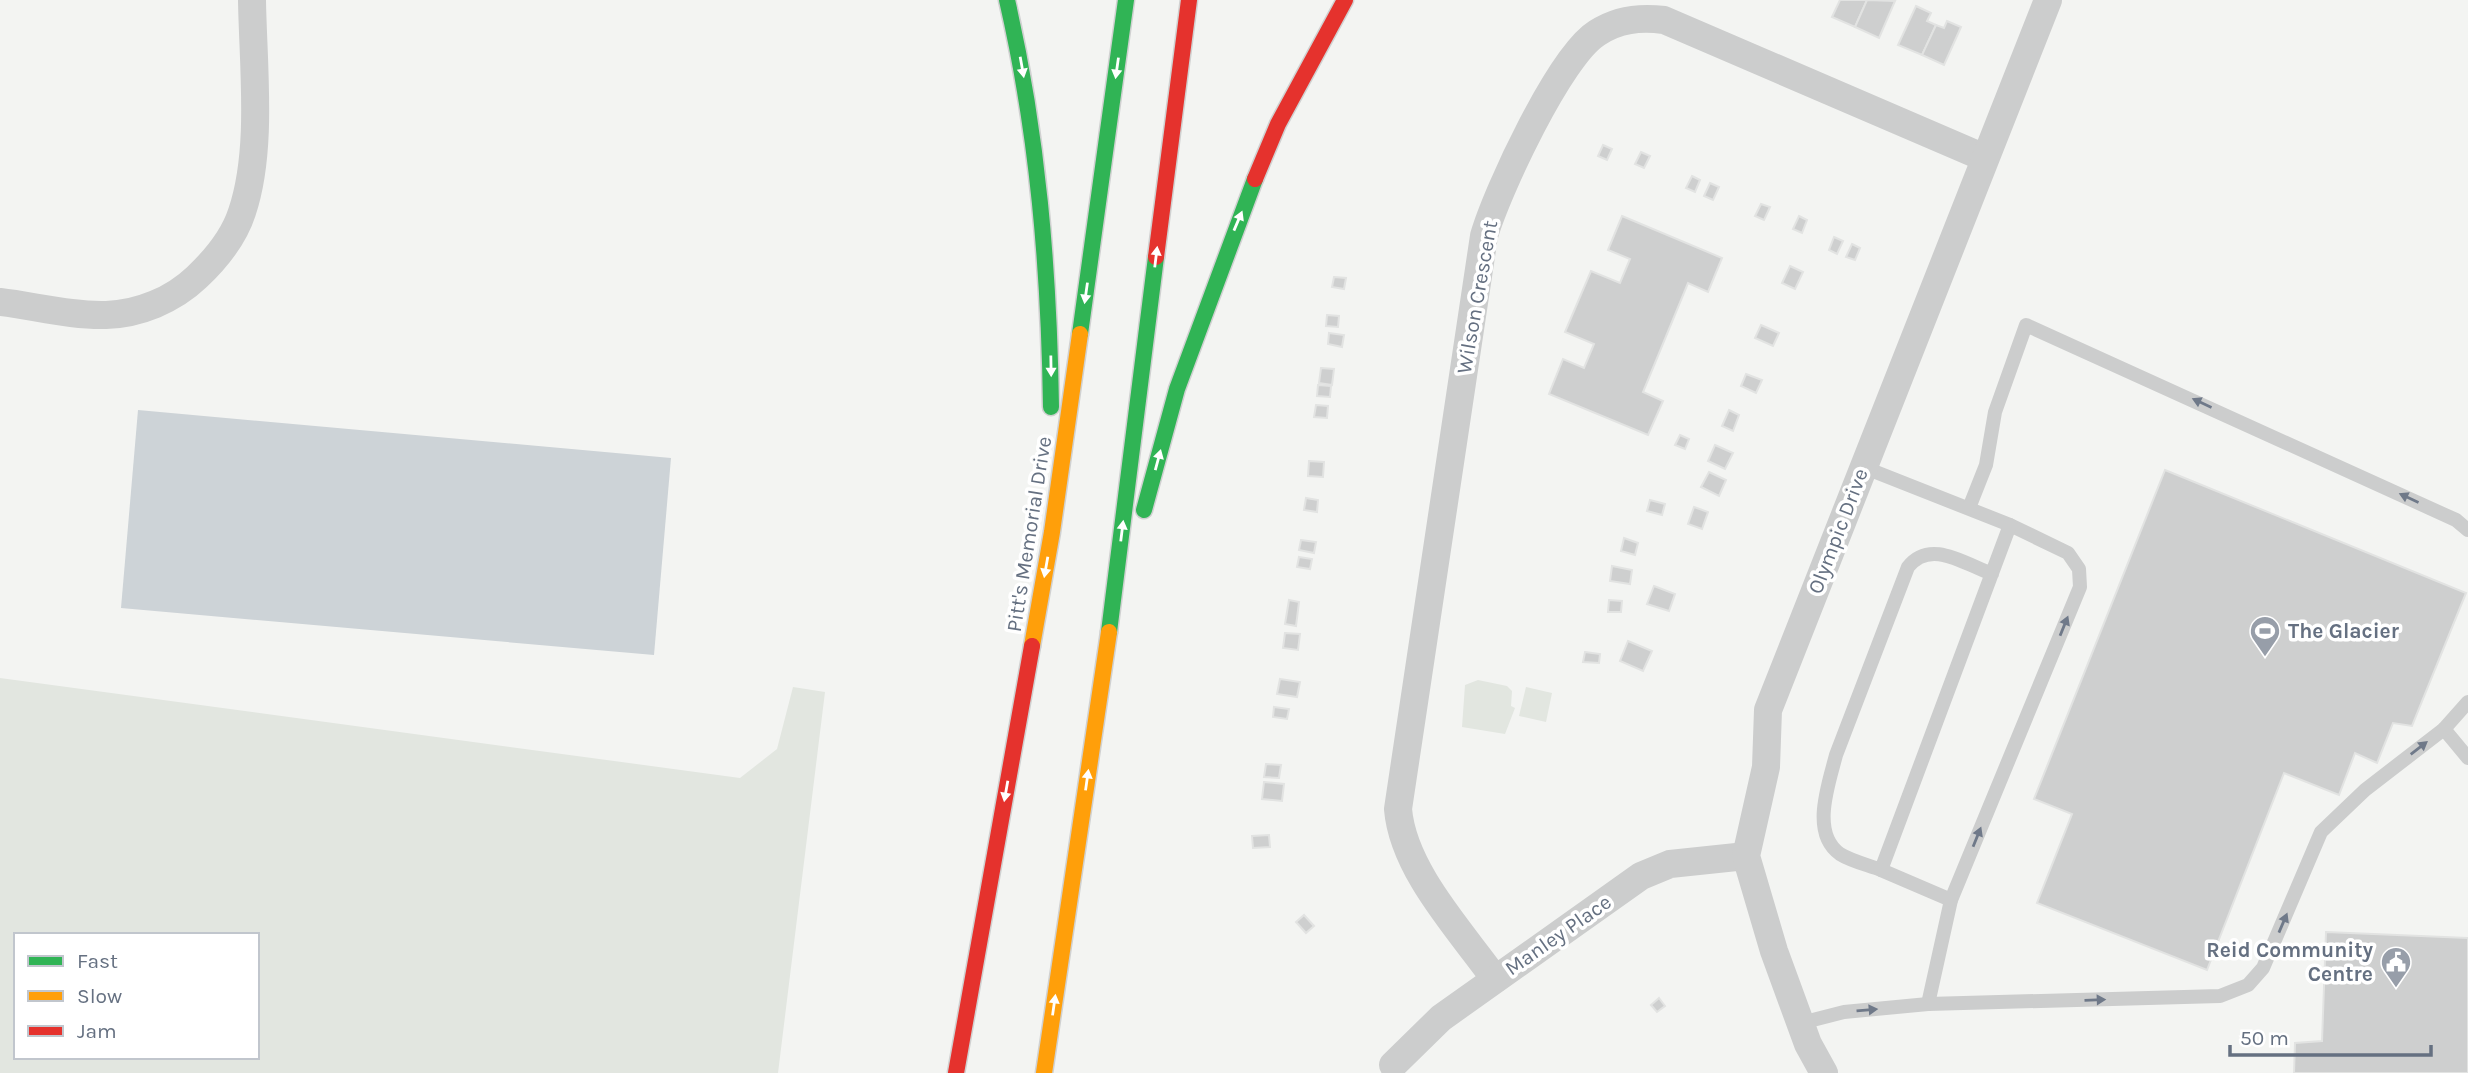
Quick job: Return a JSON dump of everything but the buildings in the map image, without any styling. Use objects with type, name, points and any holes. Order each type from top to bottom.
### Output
[{"type":"highway","points":[[1007,0],[1036,153],[1050,291],[1052,532]]},
{"type":"highway","name":"Pitt's Memorial Drive","points":[[956,1073],[1052,532],[1126,0]]},
{"type":"highway","points":[[1044,1073],[1107,644],[1188,0]]},
{"type":"highway","points":[[1107,644],[1177,389],[1233,232],[1278,124],[1345,0]]},
{"type":"street","points":[[0,302],[106,315],[140,309],[179,295],[229,241],[242,213],[254,138],[252,0]]},
{"type":"street","name":"Olympic Drive","points":[[1824,1073],[1801,1023],[1774,951],[1746,856],[1766,767],[1768,710],[2048,0]]},
{"type":"street","name":"Wilson Crescent","points":[[1494,979],[1419,872],[1403,840],[1398,809],[1484,236],[1494,206],[1562,70],[1583,44],[1611,25],[1628,20],[1664,20],[1985,158]]},
{"type":"street","name":"Manley Place","points":[[1393,1065],[1441,1018],[1656,869],[1685,861],[1746,856]]},
{"type":"lane","points":[[1969,508],[1986,465],[1995,412],[2026,325],[2162,384],[2456,520],[2468,530]]},
{"type":"lane","points":[[1863,467],[2010,525],[2068,553],[2079,569],[2080,587],[1951,900],[1928,1004]]},
{"type":"lane","points":[[1881,870],[2010,525]]},
{"type":"lane","points":[[1951,900],[1841,855],[1830,845],[1825,833],[1824,816],[1836,755],[1908,567],[1917,555],[1932,551],[1992,573]]},
{"type":"lane","points":[[1801,1023],[1844,1012],[1928,1004],[2220,996],[2248,985],[2263,968],[2321,832],[2365,790],[2444,729],[2468,702]]},
{"type":"lane","points":[[2444,729],[2468,758]]},
{"type":"shaded area","points":[[138,410],[671,458],[654,655],[121,608]]},
{"type":"shaded area","points":[[0,678],[740,778],[777,749],[793,687],[825,692],[778,1073],[0,1073]]},
{"type":"shaded area","points":[[1478,680],[1507,686],[1512,691],[1511,706],[1515,708],[1505,734],[1462,727],[1465,685]]},
{"type":"shaded area","points":[[1526,687],[1552,693],[1546,722],[1519,716]]},
{"type":"traffic: fast","points":[[1007,0],[1027,101],[1040,202],[1048,304],[1051,407]]},
{"type":"traffic: fast","points":[[1080,334],[1126,0]]},
{"type":"traffic: fast","points":[[1144,510],[1177,389],[1255,179]]},
{"type":"traffic: fast","points":[[1109,632],[1156,257]]},
{"type":"traffic: slow","points":[[1032,646],[1052,532],[1080,334]]},
{"type":"traffic: slow","points":[[1044,1073],[1109,632]]},
{"type":"traffic: jam","points":[[1156,257],[1189,0]]},
{"type":"traffic: jam","points":[[1255,179],[1278,124],[1345,0]]},
{"type":"traffic: jam","points":[[956,1073],[1032,646]]},
{"type":"place","name":"The Glacier","points":[[2265,658]]},
{"type":"place","name":"Reid Community Centre","points":[[2396,989]]}]
